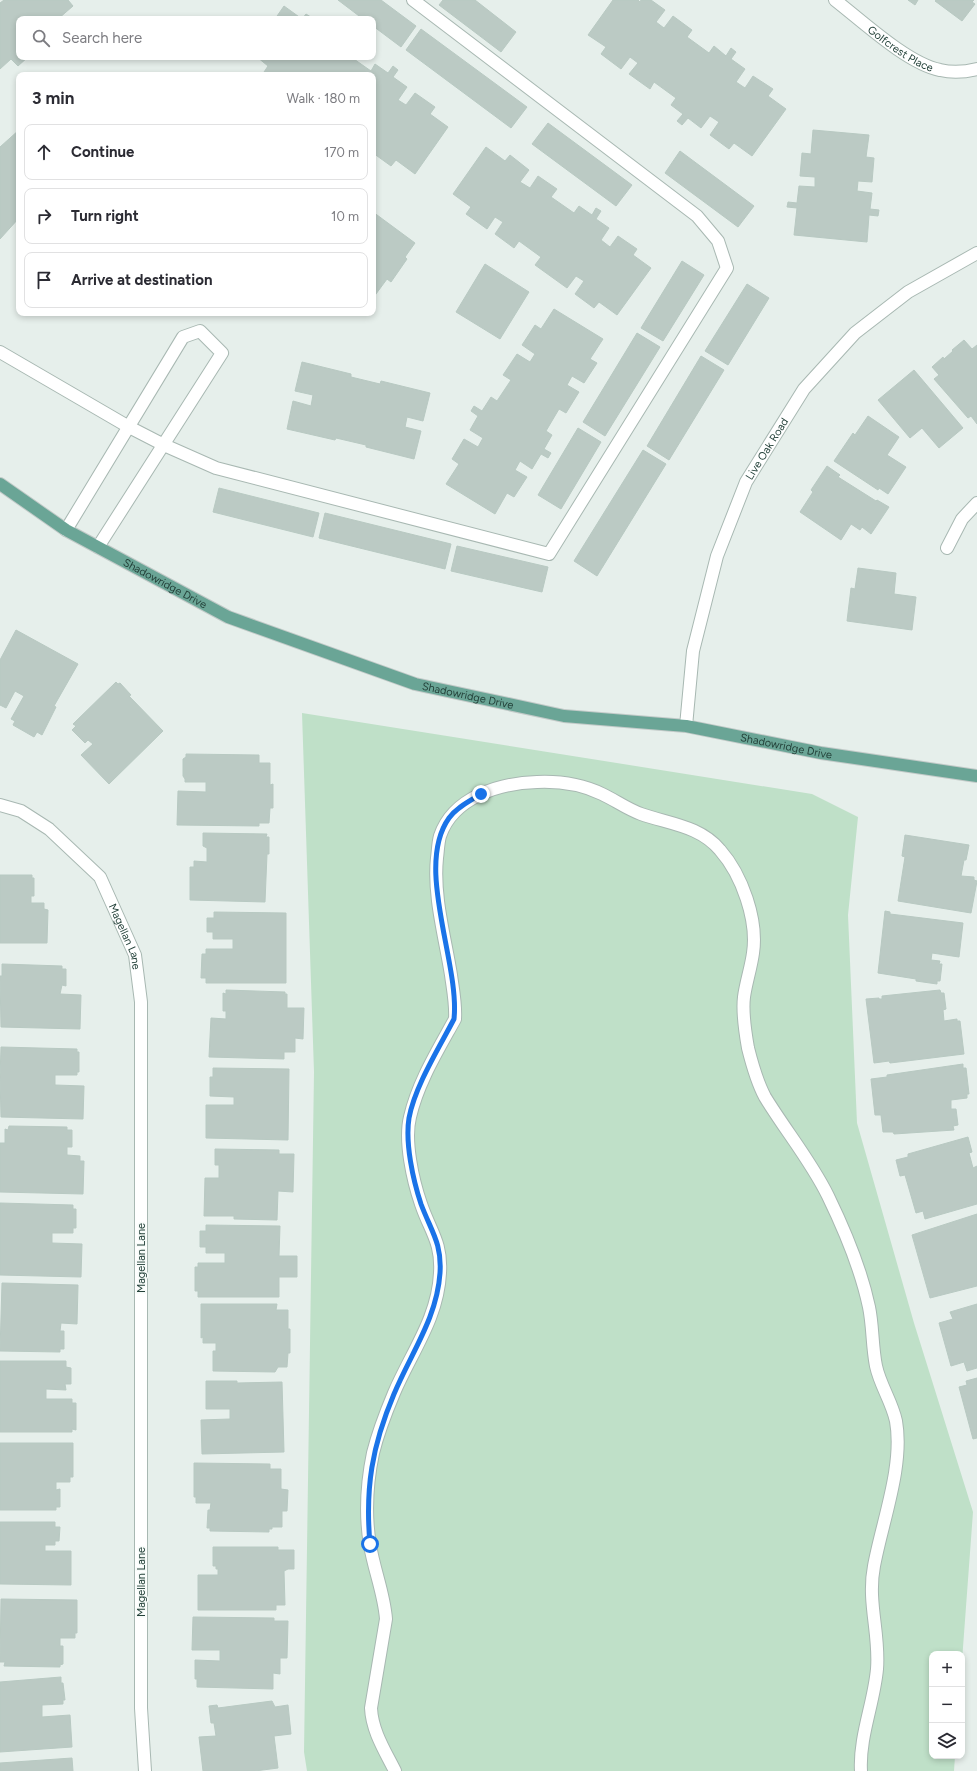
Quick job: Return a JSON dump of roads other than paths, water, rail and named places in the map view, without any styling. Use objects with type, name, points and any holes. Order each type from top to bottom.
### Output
[{"type":"main road","name":"Shadowridge Drive","points":[[0,484],[66,530],[228,617],[415,684],[564,716],[686,726],[821,754],[977,776]]},
{"type":"street","points":[[0,352],[129,427],[164,445],[216,468],[549,554],[727,268],[718,241],[697,216],[412,0]]},
{"type":"street","name":"Golfcrest Place","points":[[835,0],[907,56],[925,65],[939,70],[952,72],[977,69]]},
{"type":"street","name":"Live Oak Road","points":[[686,726],[693,651],[718,556],[746,482],[804,389],[856,332],[908,292],[977,253]]},
{"type":"street","points":[[66,530],[183,337],[200,331],[222,353],[98,547]]},
{"type":"street","points":[[947,548],[962,519],[977,503]]},
{"type":"street","points":[[395,1771],[382,1747],[372,1720],[371,1708],[385,1634],[386,1619],[385,1604],[370,1544],[368,1497],[373,1454],[380,1429],[394,1393],[432,1316],[440,1274],[438,1244],[421,1204],[408,1136],[409,1117],[421,1084],[454,1019],[455,1013],[437,883],[436,869],[440,837],[450,818],[464,804],[481,794],[504,785],[535,782],[562,782],[583,786],[639,813],[690,828],[706,835],[719,848],[731,865],[749,909],[753,925],[754,939],[753,954],[743,1000],[744,1027],[753,1065],[764,1095],[807,1159],[826,1191],[845,1236],[858,1270],[868,1304],[877,1369],[895,1415],[898,1435],[895,1473],[873,1572],[871,1595],[877,1644],[877,1667],[874,1693],[861,1754],[861,1771]]},
{"type":"street","name":"Magellan Lane","points":[[0,805],[21,811],[49,829],[100,877],[135,955],[141,1002],[141,1708],[145,1771]]}]
